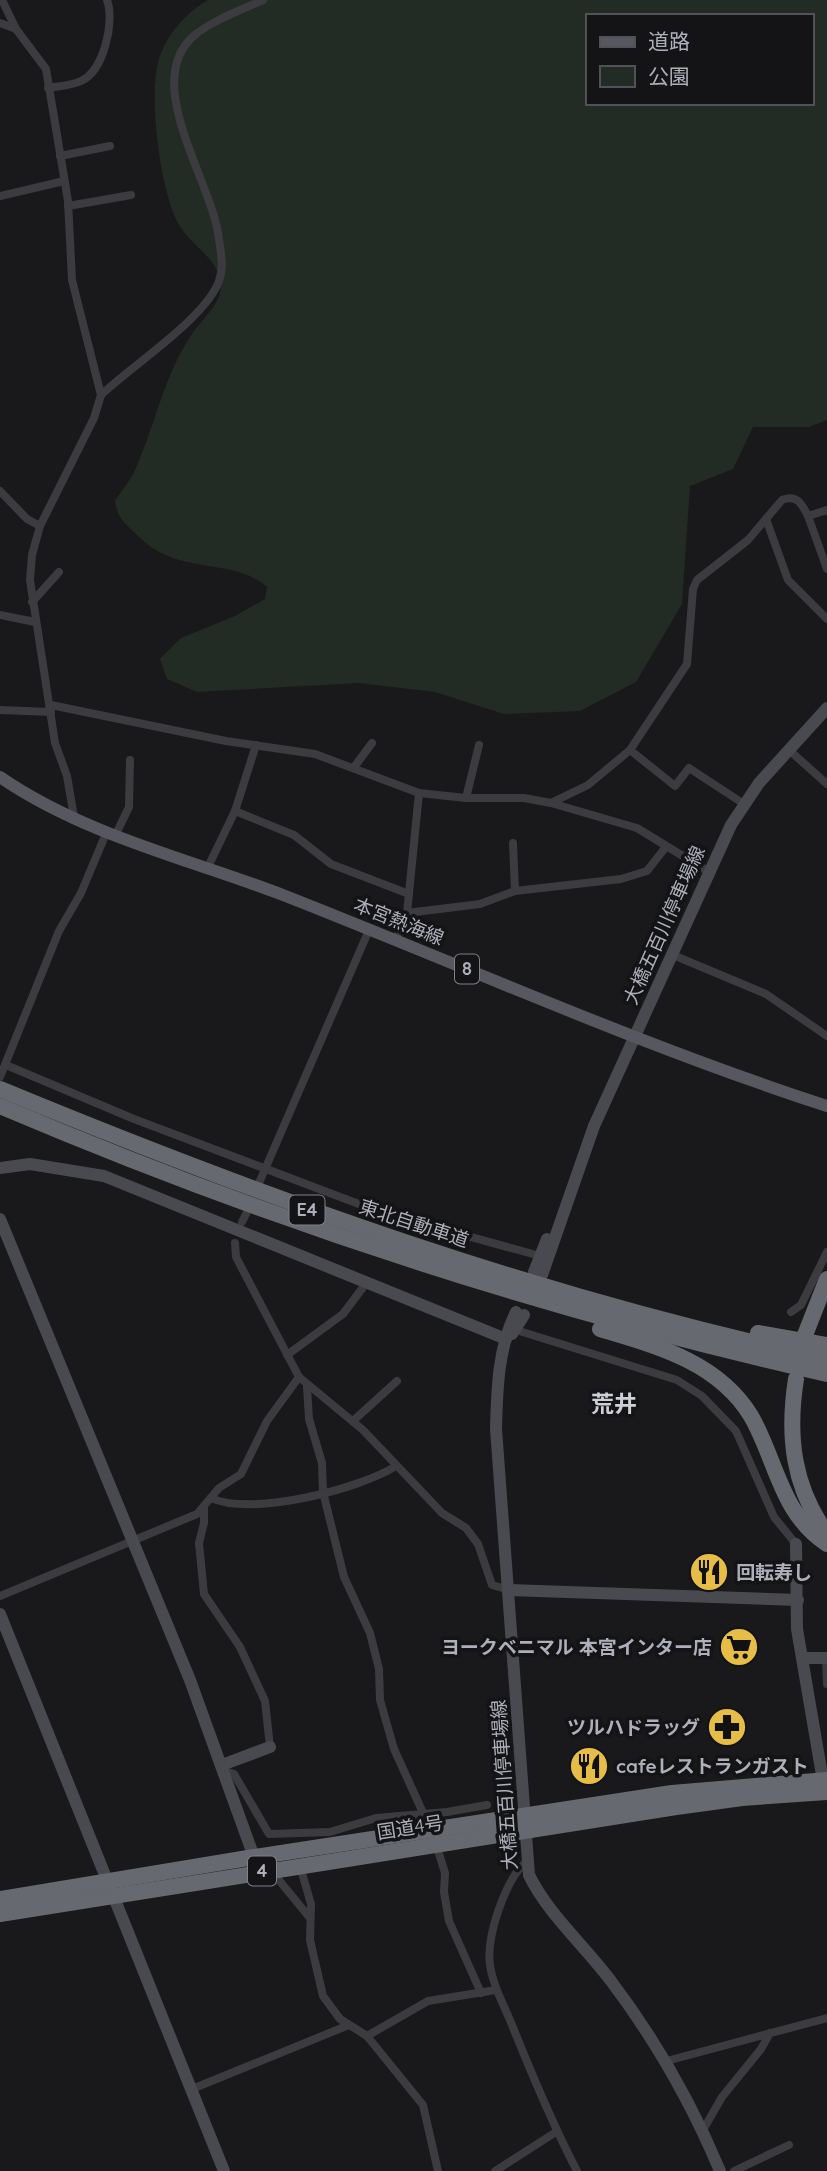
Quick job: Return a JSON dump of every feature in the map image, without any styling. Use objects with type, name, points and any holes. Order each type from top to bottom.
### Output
[{"type":"highway","name":"東北自動車道","points":[[0,1089],[287,1203],[459,1261],[621,1309],[827,1359]]},
{"type":"highway","name":"東北自動車道","points":[[0,1106],[279,1217],[454,1275],[675,1339],[827,1374]]},
{"type":"highway","points":[[454,1275],[548,1313],[679,1355],[718,1378],[752,1418],[787,1501],[807,1528],[827,1544]]},
{"type":"highway","points":[[816,1339],[827,1279]]},
{"type":"highway","points":[[816,1339],[827,1306]]},
{"type":"highway","points":[[621,1309],[816,1339]]},
{"type":"highway","points":[[827,1515],[810,1484],[803,1453],[800,1379],[792,1437],[797,1472],[807,1503],[827,1534]]},
{"type":"highway","name":"国道4号","points":[[0,1899],[300,1865],[436,1844],[673,1793],[826,1784]]},
{"type":"highway","name":"国道4号","points":[[0,1914],[254,1857],[524,1824]]},
{"type":"main road","name":"本宮熱海線","points":[[0,777],[24,793],[112,833],[397,939],[634,1037],[827,1106]]},
{"type":"street","points":[[2,0],[16,29],[42,62],[68,206],[72,280],[101,395],[94,418],[40,526],[30,569],[32,602],[55,743],[66,776],[74,817]]},
{"type":"street","points":[[48,88],[82,81],[94,68],[109,34],[111,13],[107,0]]},
{"type":"street","points":[[101,395],[203,306],[218,284],[222,270],[218,223],[181,125],[174,79],[180,54],[196,34],[263,0]]},
{"type":"street","points":[[0,23],[16,29]]},
{"type":"street","points":[[60,156],[110,146]]},
{"type":"street","points":[[0,196],[64,181]]},
{"type":"street","points":[[68,206],[131,195]]},
{"type":"street","points":[[0,491],[27,519],[40,526]]},
{"type":"street","points":[[551,803],[588,785],[630,750],[687,664],[693,589],[697,580],[736,551],[778,502],[790,498],[799,501],[808,516],[827,569]]},
{"type":"street","points":[[808,516],[827,510]]},
{"type":"street","points":[[766,519],[788,580],[827,619]]},
{"type":"street","points":[[32,602],[59,572]]},
{"type":"street","points":[[0,615],[35,622]]},
{"type":"street","name":"大橋五百川停車場線","points":[[574,1182],[565,1217],[538,1274],[540,1256],[574,1182],[594,1126],[731,825],[744,804],[827,708]]},
{"type":"street","points":[[0,710],[51,709],[315,754],[355,766],[419,793],[466,798],[524,798],[551,803],[637,828],[665,848],[709,872]]},
{"type":"street","points":[[355,766],[372,743]]},
{"type":"street","points":[[207,869],[235,811],[256,745]]},
{"type":"street","points":[[466,798],[479,745]]},
{"type":"street","points":[[630,750],[675,786],[689,768],[744,804]]},
{"type":"street","points":[[789,750],[827,784]]},
{"type":"street","points":[[0,1077],[59,931],[129,807],[130,760]]},
{"type":"street","points":[[397,939],[407,913],[419,793]]},
{"type":"street","points":[[235,811],[294,835],[331,864],[409,894]]},
{"type":"street","points":[[513,843],[515,891]]},
{"type":"street","points":[[407,913],[480,904],[515,891],[621,879],[647,872],[665,848]]},
{"type":"street","points":[[259,1183],[369,930]]},
{"type":"street","points":[[673,955],[766,993],[827,1036]]},
{"type":"street","points":[[6,1065],[134,1119],[380,1212],[540,1256]]},
{"type":"street","points":[[0,1168],[30,1164],[104,1176],[367,1282],[511,1335],[677,1380],[702,1396],[736,1431],[774,1517],[796,1544],[797,1629],[826,1784]]},
{"type":"street","points":[[0,1219],[223,1768],[254,1857]]},
{"type":"street","points":[[235,1243],[236,1257],[299,1377],[307,1387],[353,1422],[436,1507],[472,1535],[492,1585],[509,1590],[798,1600]]},
{"type":"street","points":[[792,1312],[801,1305],[827,1252]]},
{"type":"street","points":[[287,1355],[343,1314],[367,1282]]},
{"type":"street","name":"大橋五百川停車場線","points":[[520,1313],[498,1369],[496,1429],[529,1875],[539,1894],[611,1981],[703,2130],[720,2171]]},
{"type":"street","points":[[223,1768],[270,1747],[265,1701],[240,1647],[204,1594],[199,1543],[204,1509],[211,1498],[241,1474],[267,1421],[299,1377]]},
{"type":"street","points":[[353,1422],[397,1381]]},
{"type":"street","points":[[307,1387],[309,1419],[322,1463],[323,1492],[344,1577],[361,1609],[376,1653],[380,1700],[394,1749],[424,1815]]},
{"type":"street","points":[[211,1498],[265,1505],[383,1475],[396,1466]]},
{"type":"street","points":[[0,1596],[204,1509]]},
{"type":"street","points":[[0,1614],[224,2171]]},
{"type":"street","points":[[802,1658],[827,1658],[827,1684]]},
{"type":"street","points":[[223,1768],[234,1774],[270,1837],[330,1832],[376,1818],[424,1815],[487,1805]]},
{"type":"street","points":[[436,1844],[445,1873],[444,1892],[449,1921],[481,1993]]},
{"type":"street","points":[[526,1862],[513,1877],[491,1934],[489,1960],[496,1990],[556,2132],[577,2171]]},
{"type":"street","points":[[300,1865],[311,1904],[310,1940],[323,1996],[332,2011],[367,2036],[423,2105],[438,2171]]},
{"type":"street","points":[[278,1879],[310,1918]]},
{"type":"street","points":[[367,2036],[405,2011],[428,2001],[496,1990]]},
{"type":"street","points":[[663,2062],[827,2018]]},
{"type":"street","points":[[192,2089],[349,2025]]},
{"type":"street","points":[[703,2130],[712,2112],[761,2049],[770,2033]]},
{"type":"street","points":[[495,2171],[556,2132]]},
{"type":"street","points":[[734,2171],[789,2145]]},
{"type":"green space","points":[[208,0],[827,0],[827,420],[809,427],[753,427],[733,469],[690,486],[682,604],[636,682],[580,711],[504,714],[435,692],[359,683],[197,692],[167,679],[160,659],[181,638],[235,616],[265,599],[267,587],[238,572],[187,562],[154,549],[123,521],[115,501],[135,470],[166,385],[181,353],[220,293],[218,272],[213,263],[178,223],[166,188],[157,140],[156,72],[163,47],[186,17]]},
{"type":"place","name":"回転寿し","points":[[709,1572]]},
{"type":"place","name":"ヨークベニマル 本宮インター店","points":[[739,1647]]},
{"type":"place","name":"ツルハドラッグ","points":[[727,1727]]},
{"type":"place","name":"cafeレストランガスト","points":[[589,1766]]},
{"type":"district","name":"荒井","points":[[614,1404]]}]
